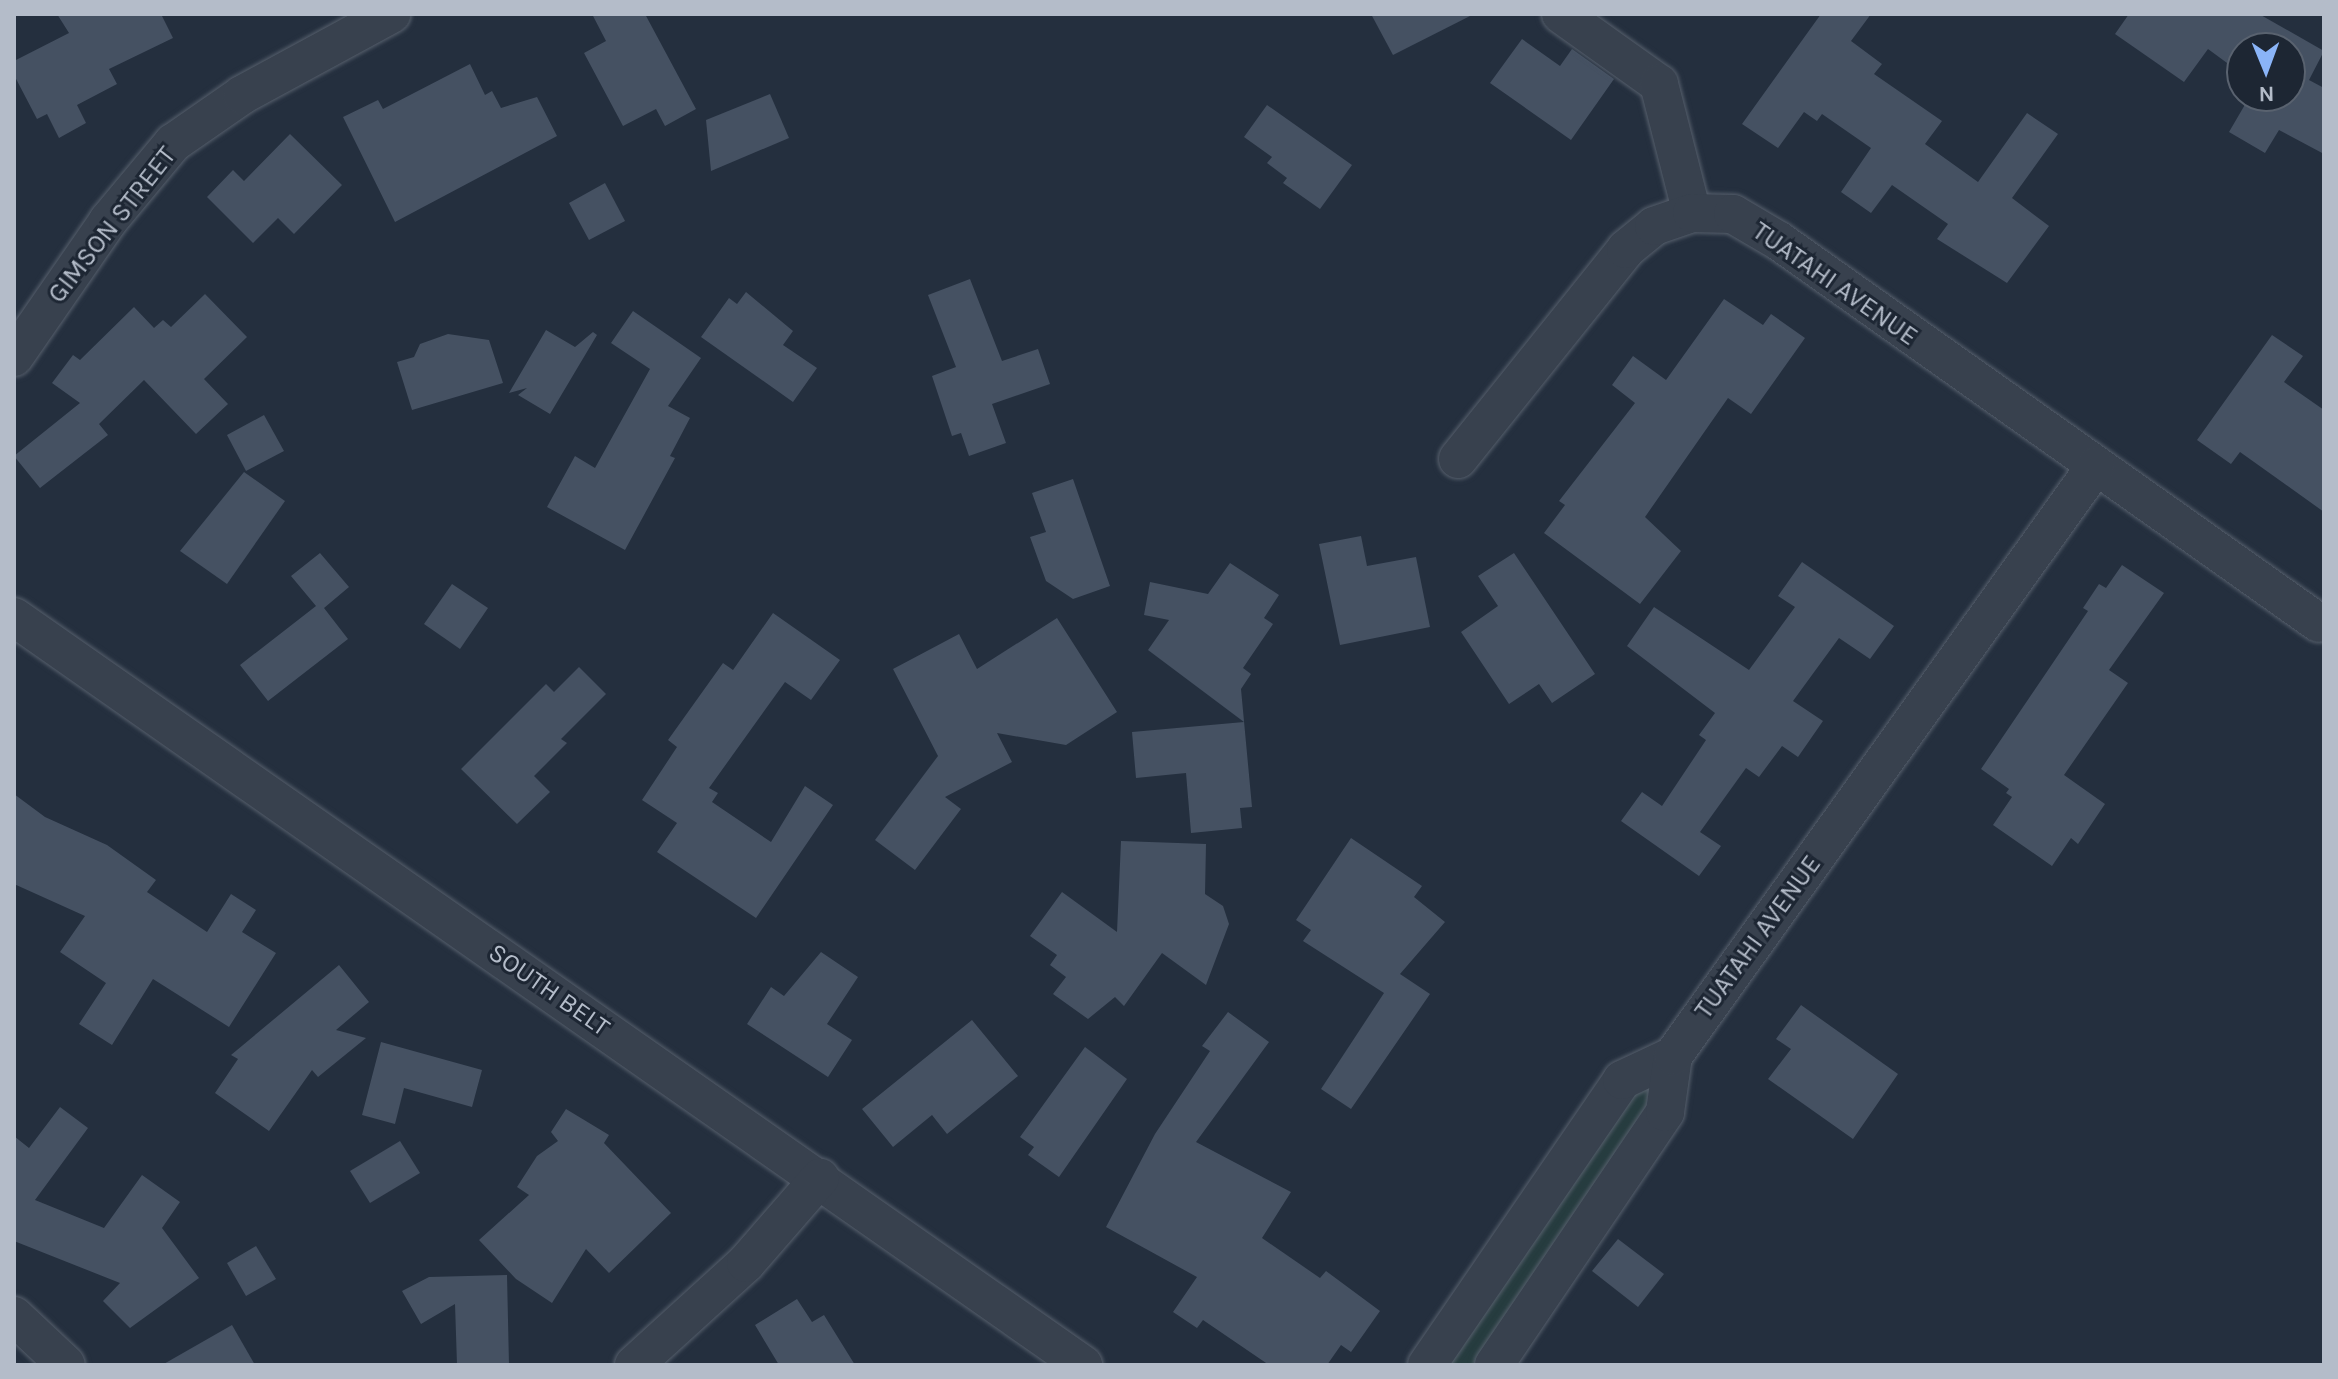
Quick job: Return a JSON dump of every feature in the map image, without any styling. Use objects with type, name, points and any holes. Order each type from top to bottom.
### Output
[{"type":"street","name":"GIMSON STREET","points":[[14,357],[108,221],[173,143],[242,95],[391,14]]},
{"type":"street","points":[[1561,14],[1659,84],[1692,213]]},
{"type":"street","name":"TUATAHI AVENUE","points":[[1458,459],[1626,249],[1654,226],[1692,213],[1733,214],[1779,241],[2319,623]]},
{"type":"street","name":"TUATAHI AVENUE","points":[[1494,1365],[1665,1112],[1673,1056],[2095,467]]},
{"type":"street","name":"SOUTH BELT","points":[[14,617],[820,1178],[1083,1365]]},
{"type":"street","name":"TUATAHI AVENUE","points":[[1427,1365],[1622,1080],[1673,1056]]},
{"type":"street","points":[[634,1365],[746,1263],[820,1178]]},
{"type":"street","points":[[14,1316],[66,1365]]},
{"type":"green space","points":[[1645,1077],[1658,1100],[1472,1365],[1438,1365]]},
{"type":"building","points":[[57,14],[161,14],[173,38],[109,69],[117,84],[77,105],[86,123],[59,138],[47,114],[37,119],[14,75],[14,61],[69,33]]},
{"type":"building","points":[[592,14],[645,14],[696,109],[665,126],[656,109],[623,126],[584,53],[606,41]]},
{"type":"building","points":[[1371,14],[1474,14],[1393,55]]},
{"type":"building","points":[[1821,14],[1871,14],[1851,41],[1882,64],[1874,74],[1942,121],[1925,144],[1978,182],[2027,113],[2058,134],[2012,198],[2049,226],[2007,283],[1937,239],[1948,224],[1892,185],[1871,213],[1841,192],[1871,148],[1822,114],[1817,121],[1804,112],[1778,148],[1742,124]]},
{"type":"building","points":[[2129,14],[2259,14],[2291,32],[2226,32],[2226,62],[2208,49],[2184,82],[2115,34]]},
{"type":"building","points":[[1522,39],[1560,66],[1572,49],[1614,79],[1571,140],[1490,83]]},
{"type":"building","points":[[2306,41],[2324,51],[2309,80],[2324,88],[2324,154],[2279,130],[2265,153],[2229,132],[2241,112],[2306,112]]},
{"type":"building","points":[[470,64],[485,95],[492,91],[501,108],[537,97],[557,136],[395,222],[343,117],[378,100],[383,109]]},
{"type":"building","points":[[770,94],[789,138],[711,171],[706,120]]},
{"type":"building","points":[[1267,105],[1352,165],[1320,209],[1283,183],[1287,178],[1267,163],[1272,157],[1244,137]]},
{"type":"building","points":[[290,134],[342,185],[294,234],[278,218],[253,243],[207,197],[233,170],[244,181]]},
{"type":"building","points":[[605,183],[625,221],[589,240],[569,203]]},
{"type":"building","points":[[970,279],[1002,361],[1038,349],[1050,384],[992,404],[1006,443],[969,456],[961,433],[952,436],[932,376],[956,367],[928,295]]},
{"type":"building","points":[[746,292],[793,331],[783,345],[817,368],[793,402],[701,337],[729,298],[737,304]]},
{"type":"building","points":[[205,294],[247,337],[204,379],[228,404],[196,434],[144,380],[99,424],[108,435],[40,488],[14,456],[80,403],[52,383],[73,355],[80,360],[134,307],[154,328],[163,320],[171,327]]},
{"type":"building","points":[[1724,299],[1763,325],[1771,314],[1805,338],[1751,414],[1728,398],[1645,517],[1681,551],[1640,604],[1544,533],[1565,505],[1559,501],[1635,403],[1612,385],[1633,356],[1666,380]]},
{"type":"building","points":[[633,311],[701,358],[668,406],[690,418],[670,456],[675,458],[625,550],[547,507],[575,456],[595,468],[650,369],[611,343]]},
{"type":"building","points":[[546,330],[575,347],[593,332],[597,335],[550,414],[518,395],[527,388],[509,393]]},
{"type":"building","points":[[448,334],[489,340],[503,383],[412,410],[397,362],[414,357],[420,344]]},
{"type":"building","points":[[2272,335],[2303,356],[2284,382],[2324,410],[2324,512],[2240,452],[2231,464],[2197,440]]},
{"type":"building","points":[[264,415],[284,451],[246,471],[227,435]]},
{"type":"building","points":[[244,472],[285,501],[227,584],[180,551]]},
{"type":"building","points":[[1073,479],[1110,586],[1073,599],[1046,581],[1030,537],[1046,532],[1032,493]]},
{"type":"building","points":[[1361,536],[1367,566],[1416,557],[1430,627],[1340,645],[1319,544]]},
{"type":"building","points":[[320,553],[349,587],[324,608],[348,639],[268,701],[240,665],[316,606],[291,576]]},
{"type":"building","points":[[1514,553],[1595,674],[1552,703],[1539,684],[1509,704],[1461,632],[1498,606],[1478,576]]},
{"type":"building","points":[[1802,562],[1894,626],[1870,659],[1839,638],[1793,701],[1823,721],[1798,757],[1782,746],[1759,777],[1746,768],[1700,832],[1721,846],[1699,876],[1621,821],[1642,792],[1662,806],[1706,740],[1699,735],[1715,713],[1627,646],[1654,607],[1749,670],[1795,607],[1778,596]]},
{"type":"building","points":[[1230,563],[1279,595],[1264,618],[1273,624],[1243,668],[1251,674],[1241,689],[1252,807],[1240,808],[1242,828],[1191,833],[1186,773],[1136,778],[1132,732],[1244,722],[1148,650],[1169,620],[1144,615],[1150,582],[1208,594]]},
{"type":"building","points":[[2122,565],[2164,593],[2109,670],[2128,683],[2064,775],[2105,804],[2078,844],[2071,838],[2052,866],[1993,825],[2012,797],[2006,793],[2009,789],[1981,769],[2088,611],[2083,608],[2099,584],[2106,588]]},
{"type":"building","points":[[452,584],[488,608],[460,649],[424,624]]},
{"type":"building","points":[[773,613],[840,660],[811,700],[785,682],[709,788],[718,793],[712,802],[771,842],[805,786],[833,805],[756,918],[657,852],[677,823],[642,800],[677,747],[668,740],[723,663],[733,670]]},
{"type":"building","points":[[1057,618],[1117,712],[1066,745],[997,733],[1012,762],[945,797],[961,809],[915,870],[875,840],[938,756],[893,669],[959,634],[977,669]]},
{"type":"building","points":[[579,667],[606,694],[561,739],[567,743],[534,776],[550,792],[517,824],[461,769],[546,684],[554,692]]},
{"type":"building","points":[[14,794],[45,817],[107,845],[156,880],[147,892],[207,932],[231,894],[256,910],[242,932],[276,953],[229,1027],[153,979],[112,1045],[79,1024],[106,983],[60,952],[85,916],[14,884]]},
{"type":"building","points":[[1351,838],[1422,886],[1414,897],[1445,922],[1400,974],[1430,994],[1351,1109],[1321,1089],[1384,993],[1303,941],[1311,930],[1296,920]]},
{"type":"building","points":[[1121,841],[1206,844],[1205,894],[1223,906],[1229,924],[1206,985],[1162,953],[1124,1006],[1115,997],[1088,1019],[1053,994],[1066,977],[1050,965],[1057,955],[1030,936],[1062,892],[1117,932]]},
{"type":"building","points":[[821,952],[858,977],[827,1024],[852,1040],[828,1077],[747,1024],[771,987],[784,996]]},
{"type":"building","points":[[339,965],[369,1002],[336,1030],[366,1038],[318,1077],[312,1070],[269,1131],[215,1093],[238,1059],[231,1055]]},
{"type":"building","points":[[1801,1005],[1898,1074],[1853,1139],[1768,1079],[1791,1049],[1776,1039]]},
{"type":"building","points":[[1228,1012],[1269,1042],[1196,1142],[1291,1192],[1262,1238],[1320,1278],[1326,1271],[1380,1311],[1351,1352],[1341,1345],[1327,1365],[1269,1365],[1203,1320],[1197,1328],[1173,1312],[1197,1277],[1106,1227],[1155,1134],[1210,1051],[1202,1046]]},
{"type":"building","points":[[972,1020],[1018,1076],[947,1134],[932,1115],[893,1147],[862,1109]]},
{"type":"building","points":[[381,1042],[482,1070],[472,1107],[404,1088],[395,1124],[362,1115]]},
{"type":"building","points":[[1085,1047],[1127,1079],[1059,1177],[1028,1155],[1034,1147],[1020,1137]]},
{"type":"building","points":[[60,1107],[88,1128],[35,1200],[104,1228],[142,1175],[180,1202],[162,1228],[199,1278],[130,1328],[103,1301],[120,1283],[14,1241],[14,1136],[29,1148]]},
{"type":"building","points":[[566,1109],[609,1135],[604,1143],[671,1213],[609,1273],[586,1249],[552,1303],[516,1279],[479,1240],[529,1195],[517,1187],[537,1156],[558,1141],[551,1132]]},
{"type":"building","points":[[400,1141],[420,1173],[370,1203],[350,1171]]},
{"type":"building","points":[[1618,1239],[1664,1274],[1638,1307],[1592,1271]]},
{"type":"building","points":[[256,1246],[276,1279],[246,1296],[227,1263]]},
{"type":"building","points":[[507,1275],[509,1365],[457,1365],[455,1304],[421,1324],[402,1291],[429,1277]]},
{"type":"building","points":[[797,1299],[812,1322],[824,1315],[855,1365],[779,1365],[755,1325]]},
{"type":"building","points":[[232,1325],[255,1365],[162,1365]]}]
